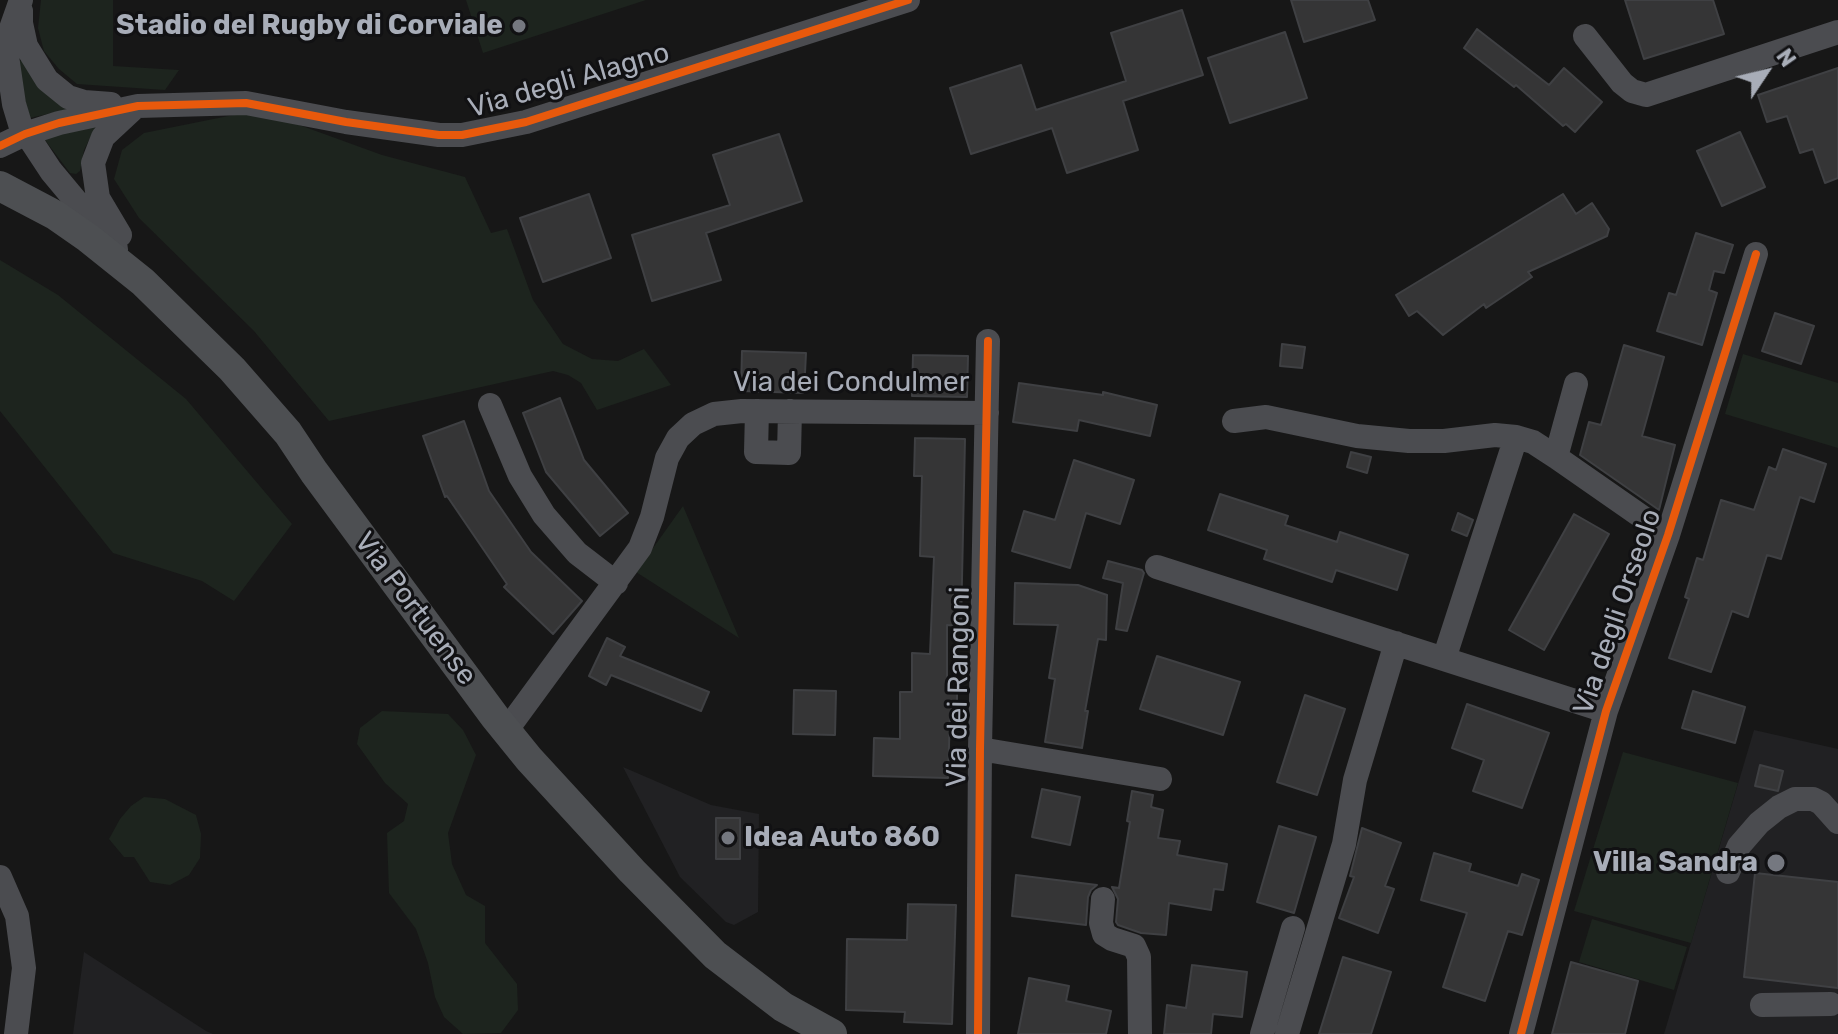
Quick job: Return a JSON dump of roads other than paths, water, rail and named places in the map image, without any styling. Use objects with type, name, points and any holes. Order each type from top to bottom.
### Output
[{"type":"main road","name":"Via Portuense","points":[[0,186],[72,226],[143,282],[257,395],[506,731],[632,871],[715,955],[783,1007],[832,1034]]},
{"type":"street","points":[[22,0],[21,23],[26,46],[36,65],[54,87],[68,97],[84,102],[138,106]]},
{"type":"street","points":[[22,0],[9,34],[8,67],[16,114],[25,134],[51,171],[143,282]]},
{"type":"street","name":"Via degli Alagno","points":[[0,146],[59,123],[138,106],[246,103],[346,122],[439,135],[462,135],[526,122],[908,0]]},
{"type":"street","points":[[1585,36],[1628,88],[1639,95],[1646,95],[1838,32]]},
{"type":"street","points":[[138,106],[103,137],[92,171],[100,203],[131,251],[143,282]]},
{"type":"street","name":"Via degli Orseolo","points":[[1521,1034],[1606,711],[1668,535],[1756,254]]},
{"type":"street","name":"Via dei Rangoni","points":[[978,1034],[988,341]]},
{"type":"street","points":[[1556,457],[1576,384]]},
{"type":"street","points":[[490,405],[520,476],[544,515],[577,553],[616,583],[506,731]]},
{"type":"street","points":[[757,411],[756,452],[789,453],[790,411]]},
{"type":"street","name":"Via dei Condulmer","points":[[616,583],[647,532],[672,448],[685,430],[714,414],[757,411],[987,413]]},
{"type":"street","points":[[1234,421],[1266,417],[1357,436],[1409,441],[1444,441],[1495,435],[1516,437],[1533,442],[1668,535]]},
{"type":"street","points":[[1444,659],[1516,437]]},
{"type":"street","points":[[1157,567],[1606,711]]},
{"type":"street","points":[[1287,1034],[1344,844],[1355,780],[1396,643]]},
{"type":"street","points":[[980,749],[1160,779]]},
{"type":"street","points":[[1728,872],[1739,846],[1759,823],[1795,799],[1813,799],[1821,803],[1838,822]]},
{"type":"street","points":[[0,877],[17,916],[24,968],[16,1034]]},
{"type":"street","points":[[1103,899],[1101,923],[1104,934],[1131,943],[1139,957],[1140,1034]]},
{"type":"street","points":[[1262,1034],[1293,928]]},
{"type":"street","points":[[1762,1005],[1831,1004]]},
{"type":"place","name":"Stadio del Rugby di Corviale","points":[[519,26]]},
{"type":"place","name":"Idea Auto 860","points":[[728,838]]},
{"type":"place","name":"Villa Sandra","points":[[1776,863]]}]
